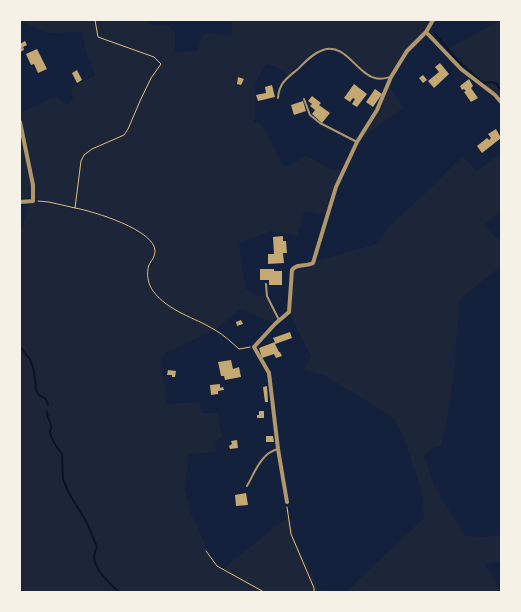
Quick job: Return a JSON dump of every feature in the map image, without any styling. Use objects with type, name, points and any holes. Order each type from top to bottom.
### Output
[{"type":"street","points":[[287,502],[278,449],[269,373],[254,347],[289,312],[292,270],[294,267],[313,263],[336,187],[357,142],[377,110],[391,77],[407,52],[426,32],[433,20]]},
{"type":"street","points":[[426,32],[461,69],[495,95],[501,102]]},
{"type":"street","points":[[20,122],[33,185],[33,201],[20,202]]},
{"type":"lane","points":[[278,98],[279,90],[283,82],[316,53],[324,49],[341,52],[366,74],[374,78],[383,79],[391,77]]},
{"type":"lane","points":[[304,99],[310,115],[320,123],[357,142]]},
{"type":"lane","points":[[266,284],[267,296],[279,321]]},
{"type":"lane","points":[[247,486],[265,456],[270,451],[278,449]]},
{"type":"path","points":[[75,208],[81,161],[84,155],[92,149],[124,135],[151,78],[161,64],[154,57],[98,37],[95,20]]},
{"type":"path","points":[[33,201],[49,202],[90,211],[116,220],[148,239],[154,247],[155,253],[149,266],[148,279],[150,286],[160,298],[177,312],[216,330],[239,349],[254,347]]},
{"type":"path","points":[[287,502],[291,534],[314,588],[314,592]]},
{"type":"path","points":[[206,551],[217,566],[264,592]]},
{"type":"shaded area","points":[[20,20],[146,20],[153,26],[167,25],[175,32],[175,52],[198,51],[202,35],[210,33],[232,36],[232,20],[431,20],[429,25],[406,50],[396,68],[389,76],[381,78],[373,76],[341,52],[324,48],[310,55],[288,75],[281,69],[267,64],[262,70],[255,83],[254,122],[262,125],[283,165],[290,166],[306,155],[328,168],[343,170],[334,187],[325,215],[304,211],[297,236],[271,231],[239,243],[245,288],[257,296],[266,295],[277,320],[274,323],[240,309],[216,329],[171,307],[156,294],[151,286],[148,275],[156,252],[151,241],[141,233],[120,221],[94,211],[57,202],[35,199],[20,113],[56,96],[64,103],[69,105],[73,98],[71,88],[95,75],[85,48],[82,32],[46,33],[26,23],[20,23]]},
{"type":"shaded area","points":[[501,20],[501,100],[461,68],[446,50]]},
{"type":"shaded area","points":[[389,86],[403,108],[361,138]]},
{"type":"shaded area","points":[[20,127],[31,185],[33,198],[20,199]]},
{"type":"shaded area","points":[[501,153],[501,211],[484,225],[501,242],[501,266],[460,299],[454,372],[449,409],[441,445],[431,449],[424,455],[434,486],[465,536],[485,537],[501,535],[501,561],[485,564],[501,592],[346,592],[424,518],[423,499],[404,437],[395,420],[380,409],[324,375],[303,370],[311,357],[291,316],[292,277],[294,271],[310,268],[315,261],[377,244],[389,227],[462,156],[477,171]]},
{"type":"shaded area","points":[[30,201],[90,212],[115,220],[152,244],[154,253],[147,272],[147,282],[152,292],[171,308],[214,330],[166,353],[160,359],[167,404],[199,402],[202,413],[217,413],[222,437],[215,443],[216,452],[189,454],[185,488],[191,514],[204,541],[205,551],[217,566],[221,569],[224,568],[290,515],[293,535],[320,592],[20,592],[20,233]]},
{"type":"building","points":[[25,41],[27,45],[21,48],[20,44]]},
{"type":"building","points":[[37,49],[47,69],[38,73],[34,64],[31,65],[26,54]]},
{"type":"building","points":[[440,63],[449,74],[434,88],[428,81],[439,72],[435,67]]},
{"type":"building","points":[[77,70],[82,80],[77,83],[72,73]]},
{"type":"building","points":[[423,75],[427,80],[423,83],[419,78]]},
{"type":"building","points":[[238,77],[244,79],[241,85],[237,84]]},
{"type":"building","points":[[469,79],[473,86],[471,88],[478,98],[471,102],[464,92],[466,91],[464,89],[462,90],[460,86]]},
{"type":"building","points":[[354,84],[367,94],[357,107],[352,104],[355,99],[353,98],[350,102],[344,98]]},
{"type":"building","points":[[272,85],[275,97],[258,101],[256,95],[266,93],[265,87]]},
{"type":"building","points":[[375,89],[382,94],[373,107],[366,102]]},
{"type":"building","points":[[312,96],[321,103],[319,105],[330,113],[322,123],[312,114],[315,110],[310,106],[312,104],[308,101]]},
{"type":"building","points":[[303,101],[306,111],[294,115],[291,105]]},
{"type":"building","points":[[496,129],[501,138],[482,153],[477,146],[487,138],[489,140],[491,138],[488,134]]},
{"type":"building","points":[[283,236],[283,241],[286,241],[287,253],[283,253],[284,263],[268,264],[268,254],[274,254],[273,237]]},
{"type":"building","points":[[260,269],[274,269],[274,271],[282,271],[282,285],[269,285],[269,280],[260,280]]},
{"type":"building","points":[[241,320],[243,324],[237,326],[236,322]]},
{"type":"building","points":[[290,332],[292,338],[275,344],[282,356],[276,358],[274,354],[262,358],[259,348],[275,342],[273,338]]},
{"type":"building","points":[[231,360],[233,369],[239,367],[241,377],[225,380],[224,376],[221,376],[218,362]]},
{"type":"building","points":[[168,370],[176,371],[175,377],[172,377],[172,375],[167,375]]},
{"type":"building","points":[[220,384],[220,388],[223,387],[224,390],[218,391],[218,394],[211,395],[210,385]]},
{"type":"building","points":[[267,386],[268,402],[265,402],[263,387]]},
{"type":"building","points":[[259,411],[264,411],[264,418],[257,418]]},
{"type":"building","points":[[266,436],[273,436],[274,442],[266,442]]},
{"type":"building","points":[[237,440],[238,448],[230,449],[229,446],[232,444],[231,441]]},
{"type":"building","points":[[246,493],[248,505],[236,506],[235,495]]},
{"type":"waterway","points":[[435,34],[457,60],[483,83],[492,82],[497,84],[501,89]]},
{"type":"waterway","points":[[20,347],[30,359],[34,371],[36,390],[38,394],[46,399],[48,405]]},
{"type":"waterway","points":[[47,411],[52,438],[56,447],[62,454],[63,479],[69,493],[87,523],[97,547],[95,553],[96,566],[109,583],[119,592]]}]
